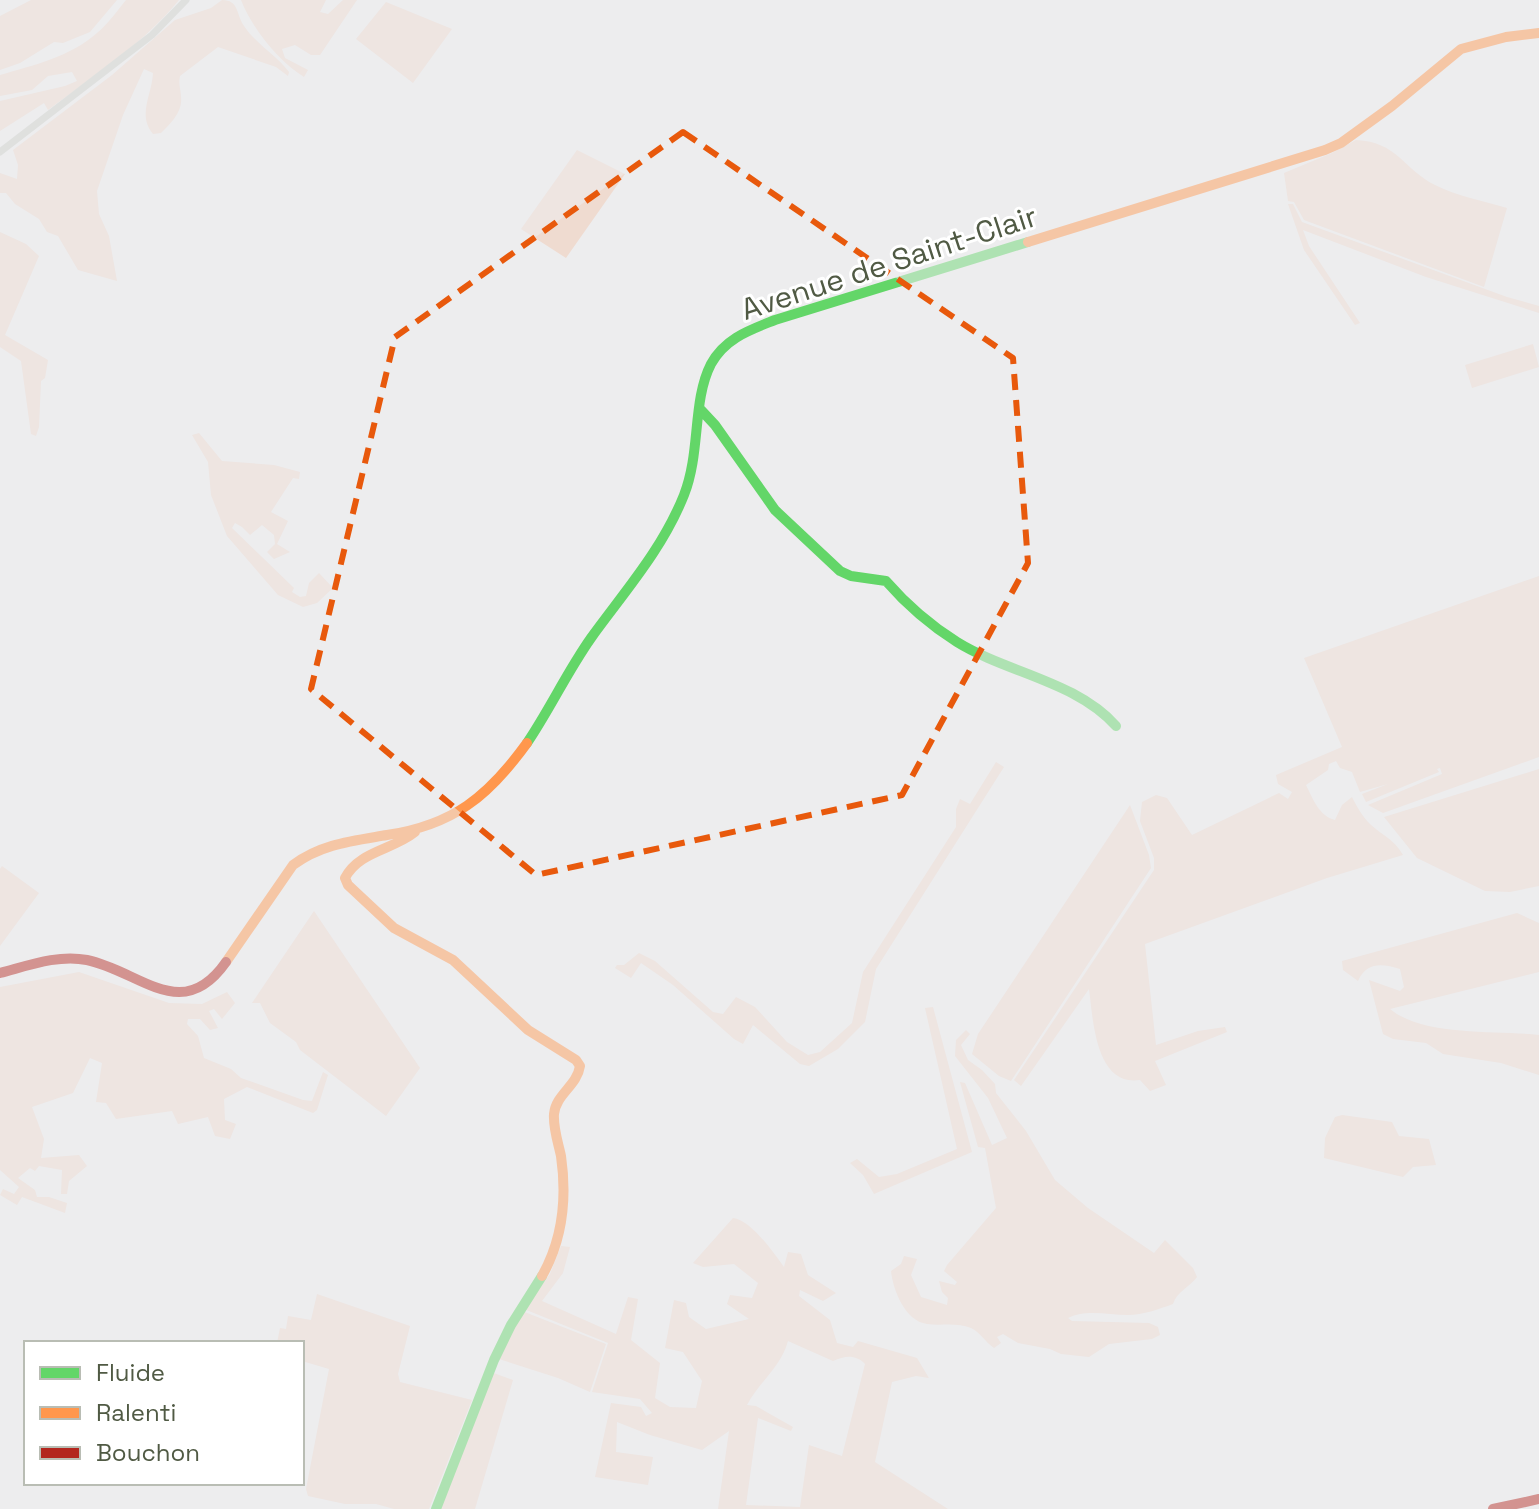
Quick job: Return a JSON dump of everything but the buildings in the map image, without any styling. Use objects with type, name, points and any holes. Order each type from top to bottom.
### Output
[{"type":"street","points":[[0,152],[152,35],[186,0]]},
{"type":"street","name":"Avenue de Saint-Clair","points":[[0,973],[63,960],[88,960],[175,994],[200,990],[214,979],[303,855],[328,845],[416,832],[469,807],[498,782],[590,640],[656,553],[693,467],[705,375],[730,340],[775,320],[1325,150],[1341,143],[1461,49],[1506,37],[1539,33]]},
{"type":"street","points":[[701,410],[775,510],[840,571],[851,576],[886,581],[906,604],[968,649],[1078,697],[1102,710],[1116,726]]},
{"type":"street","points":[[416,832],[405,843],[376,852],[350,866],[345,878],[348,885],[394,928],[453,960],[528,1030],[576,1060],[580,1066],[577,1079],[557,1101],[554,1109],[564,1205],[555,1253],[522,1304],[492,1364],[436,1509]]},
{"type":"street","points":[[1493,1509],[1539,1499]]},
{"type":"highlighted area","points":[[683,132],[1013,358],[1028,563],[902,795],[536,875],[311,689],[395,337]]},
{"type":"shaded area","points":[[31,0],[117,0],[90,32],[63,43],[54,42],[20,63],[0,70],[0,16]]},
{"type":"shaded area","points":[[126,0],[179,0],[134,45],[83,85],[48,110],[44,103],[0,131],[0,101],[77,81],[72,72],[48,76],[32,90],[0,96],[0,75],[75,48],[101,29]]},
{"type":"shaded area","points":[[222,0],[234,5],[249,32],[284,66],[289,72],[288,76],[276,67],[218,47],[180,76],[181,102],[178,113],[161,133],[153,134],[148,127],[146,112],[153,73],[144,69],[123,115],[97,191],[99,214],[109,236],[117,281],[78,270],[58,236],[47,232],[39,219],[15,204],[6,193],[0,193],[0,173],[17,179],[18,165],[13,150],[112,75],[175,20],[211,8]]},
{"type":"shaded area","points":[[241,0],[326,0],[320,12],[328,14],[343,0],[357,0],[320,55],[311,55],[295,45],[282,49],[285,58],[308,70],[304,77],[267,43]]},
{"type":"shaded area","points":[[386,2],[452,29],[413,83],[356,39]]},
{"type":"shaded area","points":[[1356,140],[1391,151],[1424,179],[1443,189],[1507,208],[1484,287],[1304,220],[1294,202],[1288,201],[1284,173]]},
{"type":"shaded area","points":[[577,150],[625,174],[566,258],[521,229]]},
{"type":"shaded area","points":[[1288,204],[1293,204],[1302,222],[1539,306],[1539,313],[1426,277],[1303,230],[1309,246],[1360,323],[1355,325],[1304,250]]},
{"type":"shaded area","points":[[0,232],[26,244],[39,256],[5,335],[48,360],[45,378],[41,381],[36,436],[31,434],[21,361],[0,347]]},
{"type":"shaded area","points":[[1533,344],[1539,367],[1472,388],[1465,365]]},
{"type":"shaded area","points":[[199,433],[222,461],[274,465],[300,472],[299,479],[293,478],[271,512],[288,521],[277,544],[290,552],[274,559],[267,552],[275,544],[274,535],[262,525],[250,535],[235,523],[232,528],[300,597],[306,596],[309,583],[319,573],[333,588],[317,603],[303,607],[278,595],[227,536],[211,495],[208,462],[192,435]]},
{"type":"shaded area","points":[[1539,576],[1539,757],[1383,813],[1368,805],[1442,774],[1440,768],[1437,769],[1439,772],[1366,802],[1362,794],[1388,784],[1360,792],[1352,772],[1340,768],[1336,761],[1329,764],[1328,770],[1306,785],[1321,811],[1335,820],[1342,805],[1352,797],[1367,821],[1392,841],[1403,855],[1327,878],[1145,944],[1156,1045],[1198,1031],[1225,1027],[1227,1032],[1155,1061],[1166,1085],[1150,1091],[1140,1080],[1125,1079],[1114,1073],[1105,1062],[1095,1032],[1089,989],[1021,1086],[1014,1080],[1154,870],[1154,858],[1140,821],[1142,802],[1156,795],[1167,798],[1192,835],[1279,793],[1288,799],[1292,792],[1278,784],[1276,775],[1342,747],[1304,658]]},
{"type":"shaded area","points":[[996,762],[1004,767],[876,969],[865,1022],[838,1049],[809,1066],[800,1064],[753,1025],[743,1044],[734,1039],[673,985],[641,963],[631,978],[615,968],[639,953],[655,961],[713,1012],[723,1014],[736,997],[755,1007],[787,1042],[808,1055],[820,1052],[852,1023],[863,972],[956,827],[956,809],[960,799],[970,804]]},
{"type":"shaded area","points":[[1539,769],[1539,886],[1510,892],[1485,891],[1417,858],[1384,817]]},
{"type":"shaded area","points":[[1130,805],[1151,868],[1011,1081],[999,1076],[972,1054],[978,1034]]},
{"type":"shaded area","points":[[2,866],[39,893],[0,946],[0,869]]},
{"type":"shaded area","points":[[314,911],[420,1068],[386,1116],[300,1050],[296,1042],[270,1023],[260,1003],[252,1003]]},
{"type":"shaded area","points":[[1517,913],[1539,923],[1539,972],[1390,1009],[1404,1018],[1441,1028],[1539,1035],[1539,1075],[1501,1063],[1443,1054],[1426,1043],[1393,1039],[1383,1034],[1369,980],[1400,991],[1404,987],[1400,969],[1370,967],[1358,981],[1343,970],[1342,961]]},
{"type":"shaded area","points":[[79,972],[169,1003],[202,1004],[227,992],[235,1003],[222,1019],[214,1009],[209,1011],[218,1028],[210,1030],[200,1019],[188,1019],[187,1024],[198,1036],[204,1058],[231,1069],[241,1078],[303,1100],[312,1101],[323,1072],[328,1075],[317,1110],[313,1113],[247,1087],[224,1099],[225,1120],[236,1124],[230,1139],[215,1136],[208,1117],[178,1124],[172,1111],[116,1119],[106,1103],[96,1102],[102,1063],[90,1058],[73,1093],[32,1107],[44,1139],[41,1158],[79,1155],[87,1166],[69,1181],[67,1194],[61,1194],[62,1170],[39,1166],[35,1171],[30,1168],[18,1178],[35,1190],[37,1197],[67,1203],[65,1213],[22,1197],[17,1205],[0,1195],[3,1189],[14,1194],[19,1187],[0,1170],[0,987]]},
{"type":"shaded area","points":[[933,1007],[972,1152],[874,1194],[863,1175],[850,1163],[857,1159],[879,1177],[897,1174],[957,1149],[925,1008]]},
{"type":"shaded area","points":[[966,1030],[970,1034],[961,1045],[968,1060],[995,1084],[996,1093],[1026,1131],[1055,1180],[1088,1208],[1154,1253],[1165,1240],[1193,1268],[1197,1277],[1173,1304],[1157,1310],[1134,1315],[1097,1313],[1068,1318],[1072,1321],[1149,1323],[1158,1327],[1160,1335],[1152,1339],[1109,1344],[1089,1357],[1061,1354],[1018,1343],[1003,1334],[997,1337],[1001,1343],[994,1348],[971,1328],[919,1322],[906,1311],[894,1287],[891,1271],[901,1264],[904,1256],[917,1259],[911,1275],[921,1297],[947,1305],[948,1298],[942,1292],[939,1281],[955,1285],[957,1282],[944,1271],[947,1265],[996,1208],[985,1148],[978,1147],[960,1082],[965,1083],[992,1145],[1007,1138],[988,1098],[955,1056],[956,1040]]},
{"type":"shaded area","points":[[1342,1115],[1392,1122],[1399,1136],[1429,1139],[1436,1165],[1413,1167],[1403,1177],[1324,1158],[1325,1138],[1335,1117]]},
{"type":"shaded area","points":[[733,1218],[740,1220],[761,1238],[784,1267],[788,1252],[801,1254],[808,1275],[836,1293],[823,1301],[800,1290],[799,1296],[830,1320],[837,1343],[853,1347],[858,1341],[917,1358],[929,1378],[916,1376],[892,1382],[875,1462],[948,1509],[718,1509],[729,1431],[702,1450],[617,1422],[616,1452],[653,1457],[648,1485],[595,1477],[611,1403],[641,1407],[646,1416],[652,1413],[640,1399],[592,1392],[608,1343],[524,1309],[550,1274],[561,1246],[570,1247],[563,1273],[542,1301],[616,1334],[628,1297],[638,1299],[631,1340],[660,1363],[655,1398],[670,1407],[696,1408],[702,1381],[683,1352],[665,1348],[674,1300],[686,1303],[689,1317],[706,1329],[749,1319],[727,1304],[730,1295],[752,1298],[758,1283],[734,1264],[703,1267],[693,1263]],"holes":[[[788,1341],[833,1361],[850,1357],[865,1364],[842,1456],[809,1445],[800,1507],[746,1505],[758,1418],[791,1431],[793,1427],[756,1406],[747,1405],[752,1396],[780,1359]]]},
{"type":"shaded area","points":[[317,1294],[410,1326],[398,1374],[400,1382],[472,1400],[429,1509],[345,1504],[308,1496],[306,1489],[329,1369],[304,1362],[304,1341],[277,1341],[280,1328],[286,1329],[288,1316],[311,1320]]},
{"type":"shaded area","points":[[522,1311],[606,1344],[590,1392],[499,1359]]},
{"type":"shaded area","points":[[491,1372],[513,1380],[475,1509],[440,1509]]},
{"type":"traffic: fast","points":[[527,743],[582,651],[642,570],[675,515],[693,462],[705,378],[723,348],[739,336],[775,320],[1028,242]]},
{"type":"traffic: fast","points":[[701,410],[775,510],[840,571],[851,576],[886,581],[919,614],[957,642],[1081,698],[1116,726]]},
{"type":"traffic: fast","points":[[436,1509],[494,1360],[511,1325],[542,1276]]},
{"type":"traffic: slow","points":[[1028,242],[1325,150],[1341,143],[1392,106],[1461,49],[1506,37],[1539,33]]},
{"type":"traffic: slow","points":[[226,962],[293,865],[326,848],[410,830],[450,816],[467,806],[498,779],[527,743]]},
{"type":"traffic: slow","points":[[415,832],[359,862],[345,878],[348,885],[394,928],[453,960],[528,1030],[576,1060],[580,1066],[575,1079],[558,1101],[554,1114],[563,1172],[562,1218],[555,1248],[542,1276]]},
{"type":"traffic: jam","points":[[0,973],[43,962],[87,960],[160,989],[177,992],[193,990],[210,980],[226,962]]},
{"type":"traffic: jam","points":[[1493,1509],[1539,1499]]}]
